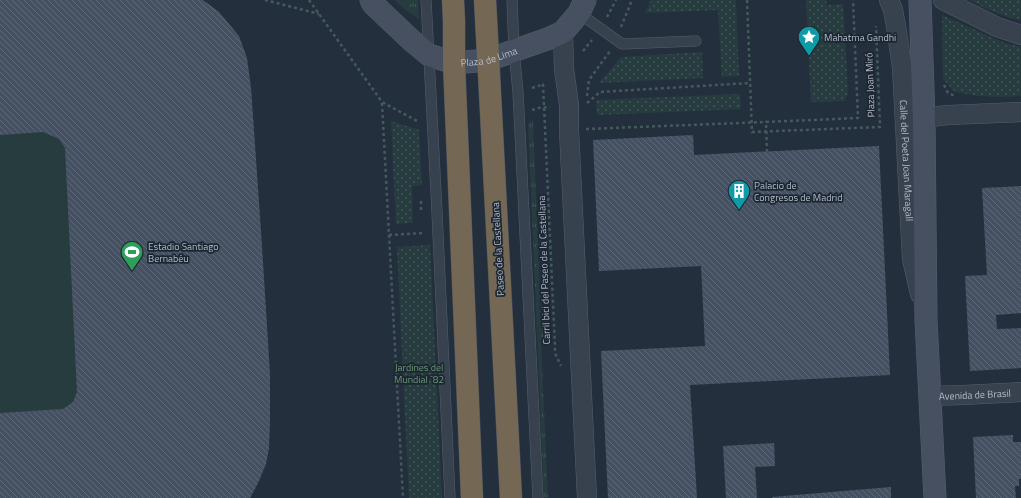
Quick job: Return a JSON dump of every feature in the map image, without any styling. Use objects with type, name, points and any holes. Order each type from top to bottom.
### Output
[{"type":"highway","points":[[453,0],[454,63],[472,498]]},
{"type":"highway","name":"Paseo de la Castellana","points":[[485,0],[511,498]]},
{"type":"street","name":"Plaza de Lima","points":[[371,0],[374,5],[429,55],[454,63],[488,60],[550,38],[563,32],[582,6]]},
{"type":"street","name":"Calle del Poeta Joan Maragall","points":[[889,0],[893,10],[902,68],[912,259],[926,320]]},
{"type":"street","name":"Calle del Poeta Joan Maragall","points":[[920,0],[924,120],[926,320],[935,498]]},
{"type":"street","points":[[943,0],[997,27],[1021,35]]},
{"type":"street","points":[[563,32],[564,69],[569,105],[587,498]]},
{"type":"street","points":[[924,120],[949,115],[1021,112]]},
{"type":"street","name":"Avenida de Brasil","points":[[930,396],[963,396],[1021,392]]},
{"type":"lane","points":[[426,0],[450,498]]},
{"type":"lane","points":[[512,0],[538,498]]},
{"type":"lane","points":[[582,6],[622,44],[696,41]]},
{"type":"path","points":[[265,0],[319,14]]},
{"type":"path","points":[[309,0],[382,102],[403,498]]},
{"type":"path","points":[[747,0],[752,122]]},
{"type":"path","name":"Plaza Joan Miró","points":[[569,130],[858,118],[853,0]]},
{"type":"path","name":"Plaza Joan Miró","points":[[752,122],[752,132],[880,127],[876,24]]},
{"type":"path","points":[[940,79],[948,93],[958,97]]},
{"type":"path","name":"Carril bici del Paseo de la Castellana","points":[[531,88],[543,84],[555,353],[562,370]]},
{"type":"path","points":[[766,122],[768,152]]},
{"type":"path","points":[[421,201],[422,217]]},
{"type":"path","points":[[389,235],[423,233],[422,225]]},
{"type":"green space","name":"Estadio Santiago Bernabéu","points":[[0,0],[203,0],[219,12],[239,36],[247,58],[251,88],[270,375],[269,448],[266,464],[250,498],[0,498]]},
{"type":"green space","points":[[395,0],[418,0],[419,19],[403,8]]},
{"type":"green space","points":[[651,0],[736,0],[739,76],[722,77],[718,10],[645,13]]},
{"type":"green space","points":[[806,0],[826,0],[827,5],[843,4],[848,92],[845,101],[811,102]]},
{"type":"green space","points":[[969,0],[1021,0],[1021,20],[1014,19],[988,9]]},
{"type":"green space","points":[[942,15],[1002,42],[1021,47],[1021,96],[978,96],[955,92],[943,79]]},
{"type":"green space","points":[[702,52],[703,78],[599,83],[621,57]]},
{"type":"green space","points":[[740,94],[741,109],[597,115],[596,100]]},
{"type":"green space","points":[[533,120],[541,319],[547,319],[548,341],[541,342],[548,498],[544,498],[528,124]]},
{"type":"green space","points":[[391,121],[419,130],[422,185],[412,186],[413,223],[396,224]]},
{"type":"green space","name":"Jardines del Mundial ´82","points":[[430,245],[442,498],[409,498],[397,247]]},
{"type":"building","name":"Estadio Santiago Bernabéu","points":[[0,0],[203,0],[219,12],[239,36],[247,58],[251,88],[270,375],[269,448],[266,464],[250,498],[0,498],[0,413],[63,409],[73,402],[77,392],[65,148],[59,139],[43,132],[0,135]]},
{"type":"building","name":"Palacio de Congresos de Madrid","points":[[693,135],[694,155],[879,146],[890,375],[690,385],[697,498],[608,498],[601,351],[705,346],[701,266],[599,271],[593,140]]},
{"type":"building","points":[[1021,186],[1021,313],[996,315],[997,329],[1021,328],[1021,368],[970,371],[965,276],[987,275],[982,188]]},
{"type":"building","points":[[1013,435],[1013,442],[1021,442],[1021,479],[1019,479],[1019,486],[1015,486],[1016,498],[976,498],[973,437]]},
{"type":"building","points":[[774,443],[775,466],[755,467],[757,498],[726,498],[723,446]]},
{"type":"building","points":[[891,487],[891,498],[772,498],[772,497]]},
{"type":"place","name":"Mahatma Gandhi","points":[[809,56]]},
{"type":"place","name":"Palacio de Congresos de Madrid","points":[[739,210]]},
{"type":"place","name":"Estadio Santiago Bernabéu","points":[[132,272]]}]
